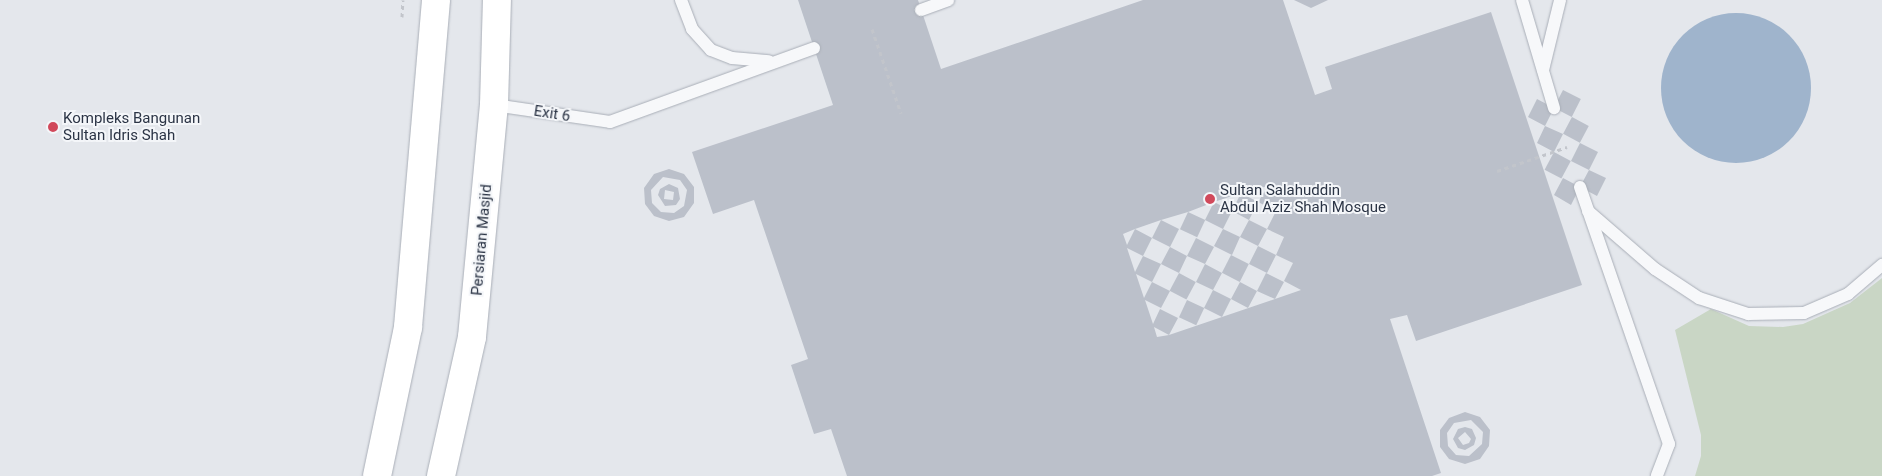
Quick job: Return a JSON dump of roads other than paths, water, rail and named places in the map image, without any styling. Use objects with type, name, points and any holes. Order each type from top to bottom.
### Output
[{"type":"main road","points":[[377,476],[408,327],[436,0]]},
{"type":"main road","name":"Persiaran Masjid","points":[[441,476],[472,337],[494,105],[497,0]]},
{"type":"lane","points":[[681,0],[692,29],[711,50],[732,58],[774,61],[814,48]]},
{"type":"lane","points":[[921,10],[948,0]]},
{"type":"lane","points":[[1522,0],[1554,108]]},
{"type":"lane","points":[[1543,70],[1560,0]]},
{"type":"lane","name":"Exit 6","points":[[494,105],[610,122],[774,61]]},
{"type":"lane","points":[[1580,187],[1669,444],[1657,476]]},
{"type":"lane","points":[[1588,211],[1655,269],[1699,298],[1748,314],[1804,313],[1848,294],[1882,265]]},
{"type":"water","points":[[1736,13],[1751,14],[1765,19],[1789,35],[1805,59],[1810,73],[1810,103],[1805,117],[1789,141],[1765,157],[1751,162],[1736,163],[1721,162],[1707,157],[1683,141],[1667,117],[1662,103],[1661,88],[1662,73],[1667,59],[1683,35],[1707,19],[1721,14]]},
{"type":"place","name":"Kompleks Bangunan Sultan Idris Shah","points":[[53,127]]},
{"type":"place","name":"Sultan Salahuddin Abdul Aziz Shah Mosque","points":[[1210,199]]}]
